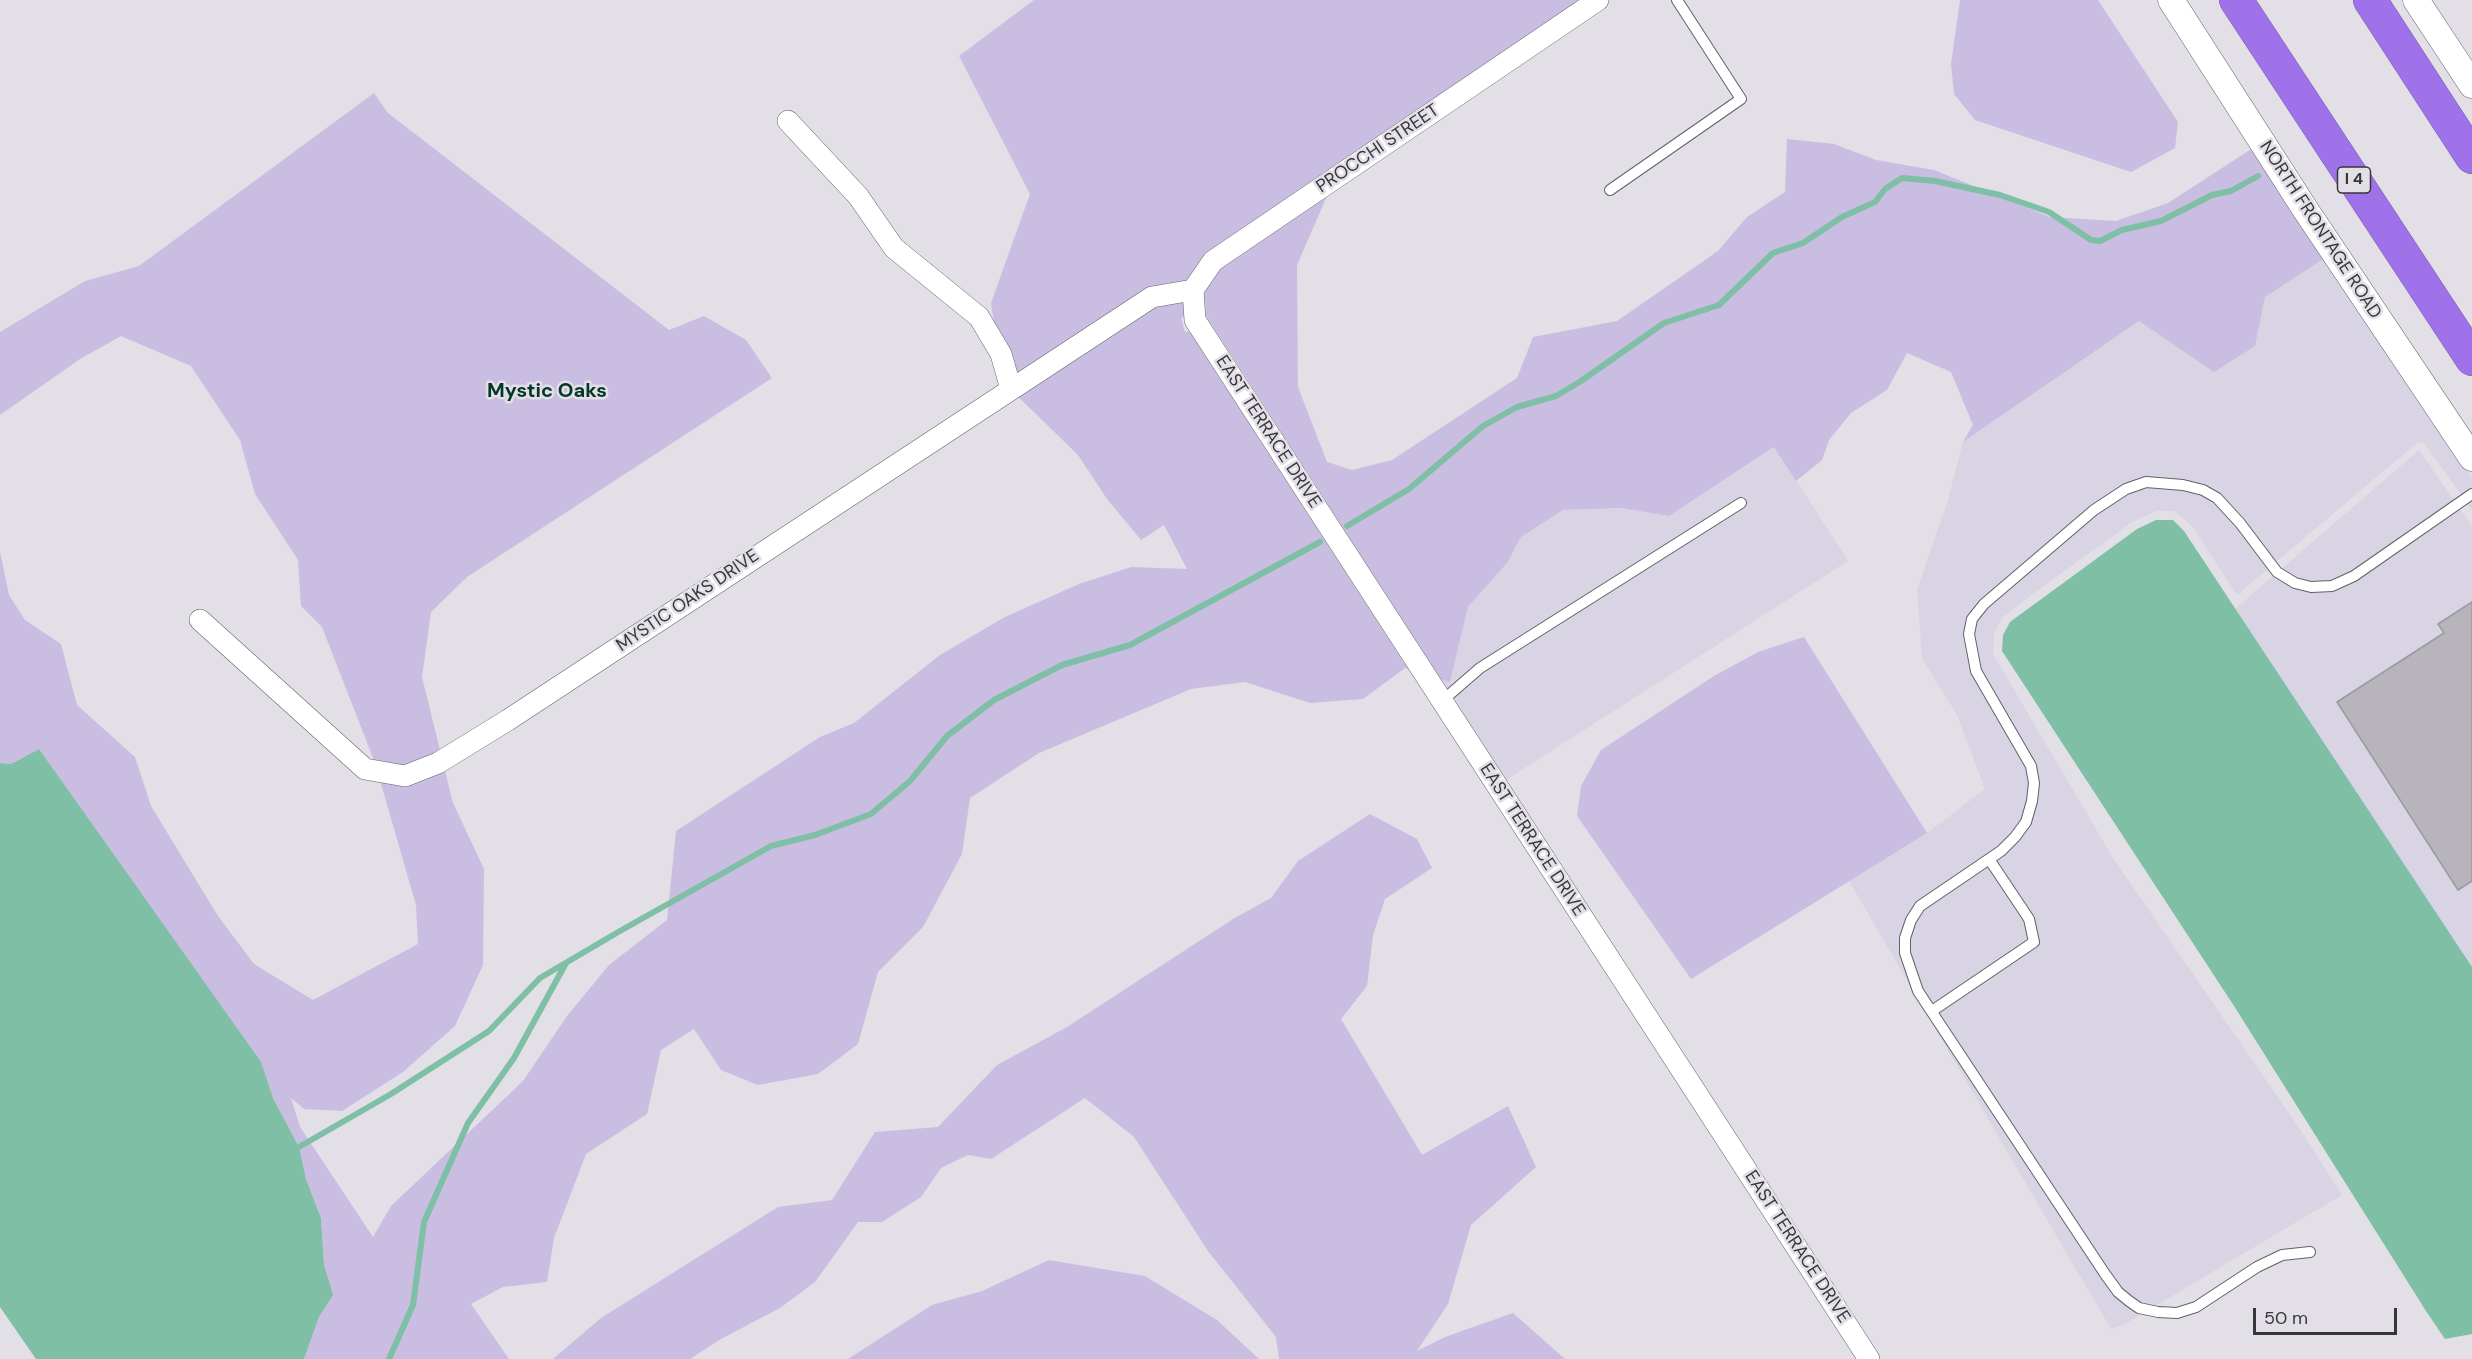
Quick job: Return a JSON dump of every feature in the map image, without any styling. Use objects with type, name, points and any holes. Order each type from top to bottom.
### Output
[{"type":"highway","name":"I 4","points":[[2236,0],[2472,359]]},
{"type":"highway","points":[[2370,0],[2472,157]]},
{"type":"street","name":"PROCCHI STREET","points":[[1193,290],[1213,261],[1598,0]]},
{"type":"street","name":"NORTH FRONTAGE ROAD","points":[[2171,0],[2312,219],[2472,458]]},
{"type":"street","points":[[2416,0],[2472,85]]},
{"type":"street","points":[[788,121],[858,196],[894,248],[979,317],[1001,354],[1011,389]]},
{"type":"street","name":"EAST TERRACE DRIVE","points":[[1193,290],[1195,320],[1869,1359]]},
{"type":"street","name":"MYSTIC OAKS DRIVE","points":[[200,620],[365,769],[405,776],[438,763],[508,720],[1152,297],[1193,290]]},
{"type":"lane","points":[[1611,190],[1741,99],[1677,0]]},
{"type":"lane","points":[[2310,1252],[2282,1255],[2257,1268],[2196,1307],[2177,1313],[2139,1308],[2118,1292],[2105,1274],[1914,982],[1905,953],[1905,938],[1911,920],[1929,899],[1989,859],[2015,837],[2026,822],[2034,783],[2031,766],[1976,671],[1969,634],[1972,619],[1984,604],[2094,510],[2126,489],[2146,482],[2183,485],[2203,490],[2217,498],[2240,523],[2277,572],[2295,583],[2311,587],[2332,586],[2354,576],[2472,494]]},
{"type":"lane","points":[[1442,701],[1480,668],[1741,503]]},
{"type":"lane","points":[[1932,1011],[2034,942],[2029,919],[1989,859]]},
{"type":"shaded area","points":[[1034,0],[1579,0],[1208,253],[1182,291],[1184,316],[1181,318],[1185,332],[1189,331],[1408,669],[1405,668],[1363,699],[1310,703],[1245,682],[1191,689],[1039,753],[970,798],[962,854],[923,927],[878,972],[858,1044],[818,1074],[758,1085],[721,1070],[694,1029],[661,1050],[647,1114],[586,1154],[554,1238],[547,1282],[503,1287],[471,1304],[509,1359],[304,1359],[319,1317],[332,1295],[324,1265],[321,1218],[306,1179],[299,1147],[273,1098],[260,1065],[39,749],[11,764],[0,763],[0,552],[9,595],[25,620],[61,644],[77,705],[135,757],[151,806],[218,916],[254,964],[313,1000],[418,944],[416,905],[375,763],[322,627],[301,606],[298,560],[255,494],[240,440],[191,366],[121,336],[80,359],[0,415],[0,332],[85,281],[139,266],[374,93],[388,113],[669,330],[704,316],[746,340],[772,378],[467,577],[431,612],[422,677],[453,803],[484,869],[483,965],[455,1026],[403,1072],[342,1111],[304,1109],[291,1098],[300,1127],[373,1237],[391,1206],[523,1081],[567,1016],[609,965],[667,920],[676,831],[820,737],[854,723],[940,655],[1005,617],[1079,584],[1131,567],[1187,569],[1164,525],[1141,540],[1107,499],[1078,455],[1003,382],[991,303],[1030,194],[959,56]]},
{"type":"shaded area","points":[[1960,0],[2098,0],[2178,122],[2175,148],[2131,172],[1975,120],[1954,94],[1951,64]]},
{"type":"shaded area","points":[[1787,139],[1834,144],[1876,160],[1934,170],[2050,217],[2116,221],[2168,203],[2253,148],[2325,258],[2265,297],[2255,346],[2214,372],[2139,321],[1963,442],[1973,425],[1951,372],[1907,353],[1887,390],[1851,413],[1829,440],[1822,460],[1796,481],[1774,447],[1669,516],[1621,508],[1563,510],[1521,537],[1507,563],[1468,607],[1450,682],[1441,679],[1206,316],[1204,292],[1221,268],[1327,196],[1297,265],[1298,387],[1327,462],[1352,470],[1392,460],[1517,378],[1533,337],[1617,321],[1718,251],[1747,217],[1785,192]]},
{"type":"shaded area","points":[[2325,258],[2472,478],[2472,510],[2424,443],[2418,442],[2237,595],[2192,526],[2174,511],[2157,511],[2132,522],[2030,596],[2002,618],[1994,633],[1993,654],[2113,858],[2297,1125],[2342,1195],[2125,1324],[2111,1329],[1849,881],[1927,833],[1985,789],[1957,715],[1922,658],[1917,590],[1948,500],[1963,442],[2139,321],[2255,346],[2265,297]]},
{"type":"shaded area","points":[[1775,447],[1848,561],[1506,780],[1441,679],[1450,682],[1468,607],[1507,563],[1521,537],[1563,510],[1621,508],[1669,516]]},
{"type":"shaded area","points":[[2419,450],[2472,526],[2472,967],[2235,609]]},
{"type":"shaded area","points":[[2156,520],[2173,520],[2184,531],[2472,967],[2472,1334],[2445,1339],[2234,1006],[2002,651],[2003,635],[2010,622],[2137,529]]},
{"type":"shaded area","points":[[1804,637],[1927,833],[1691,979],[1577,816],[1581,786],[1601,750],[1714,676],[1758,652]]},
{"type":"shaded area","points":[[39,749],[261,1062],[273,1098],[299,1147],[306,1179],[321,1218],[324,1265],[333,1295],[319,1317],[304,1359],[36,1359],[0,1307],[0,763],[11,764]]},
{"type":"shaded area","points":[[1370,814],[1417,839],[1432,868],[1385,899],[1373,935],[1367,986],[1341,1019],[1422,1155],[1508,1106],[1536,1167],[1471,1225],[1448,1304],[1417,1351],[1445,1337],[1513,1313],[1565,1359],[1279,1359],[1276,1337],[1208,1251],[1134,1137],[1085,1098],[991,1159],[968,1155],[941,1168],[921,1197],[882,1222],[858,1222],[815,1282],[780,1308],[721,1339],[690,1359],[553,1359],[601,1318],[778,1207],[832,1200],[875,1132],[938,1127],[997,1065],[1067,1027],[1233,919],[1271,898],[1298,861]]},
{"type":"shaded area","points":[[1049,1260],[1145,1276],[1217,1320],[1259,1359],[848,1359],[932,1305],[982,1291]]},
{"type":"building","points":[[2472,602],[2472,881],[2458,890],[2337,702],[2444,633],[2438,624]]},
{"type":"waterway","points":[[1347,526],[1409,489],[1483,426],[1517,407],[1556,396],[1664,323],[1719,305],[1773,253],[1803,243],[1842,217],[1875,202],[1885,189],[1902,178],[1935,181],[2000,195],[2049,212],[2091,240],[2100,241],[2122,230],[2161,221],[2212,195],[2231,191],[2258,176]]},
{"type":"waterway","points":[[299,1147],[391,1094],[489,1031],[540,978],[620,931],[771,846],[815,835],[871,814],[910,781],[947,736],[994,700],[1062,665],[1130,645],[1320,542]]},
{"type":"waterway","points":[[389,1359],[413,1305],[424,1222],[468,1123],[514,1058],[566,963]]},
{"type":"district","name":"Mystic Oaks","points":[[547,392]]}]
